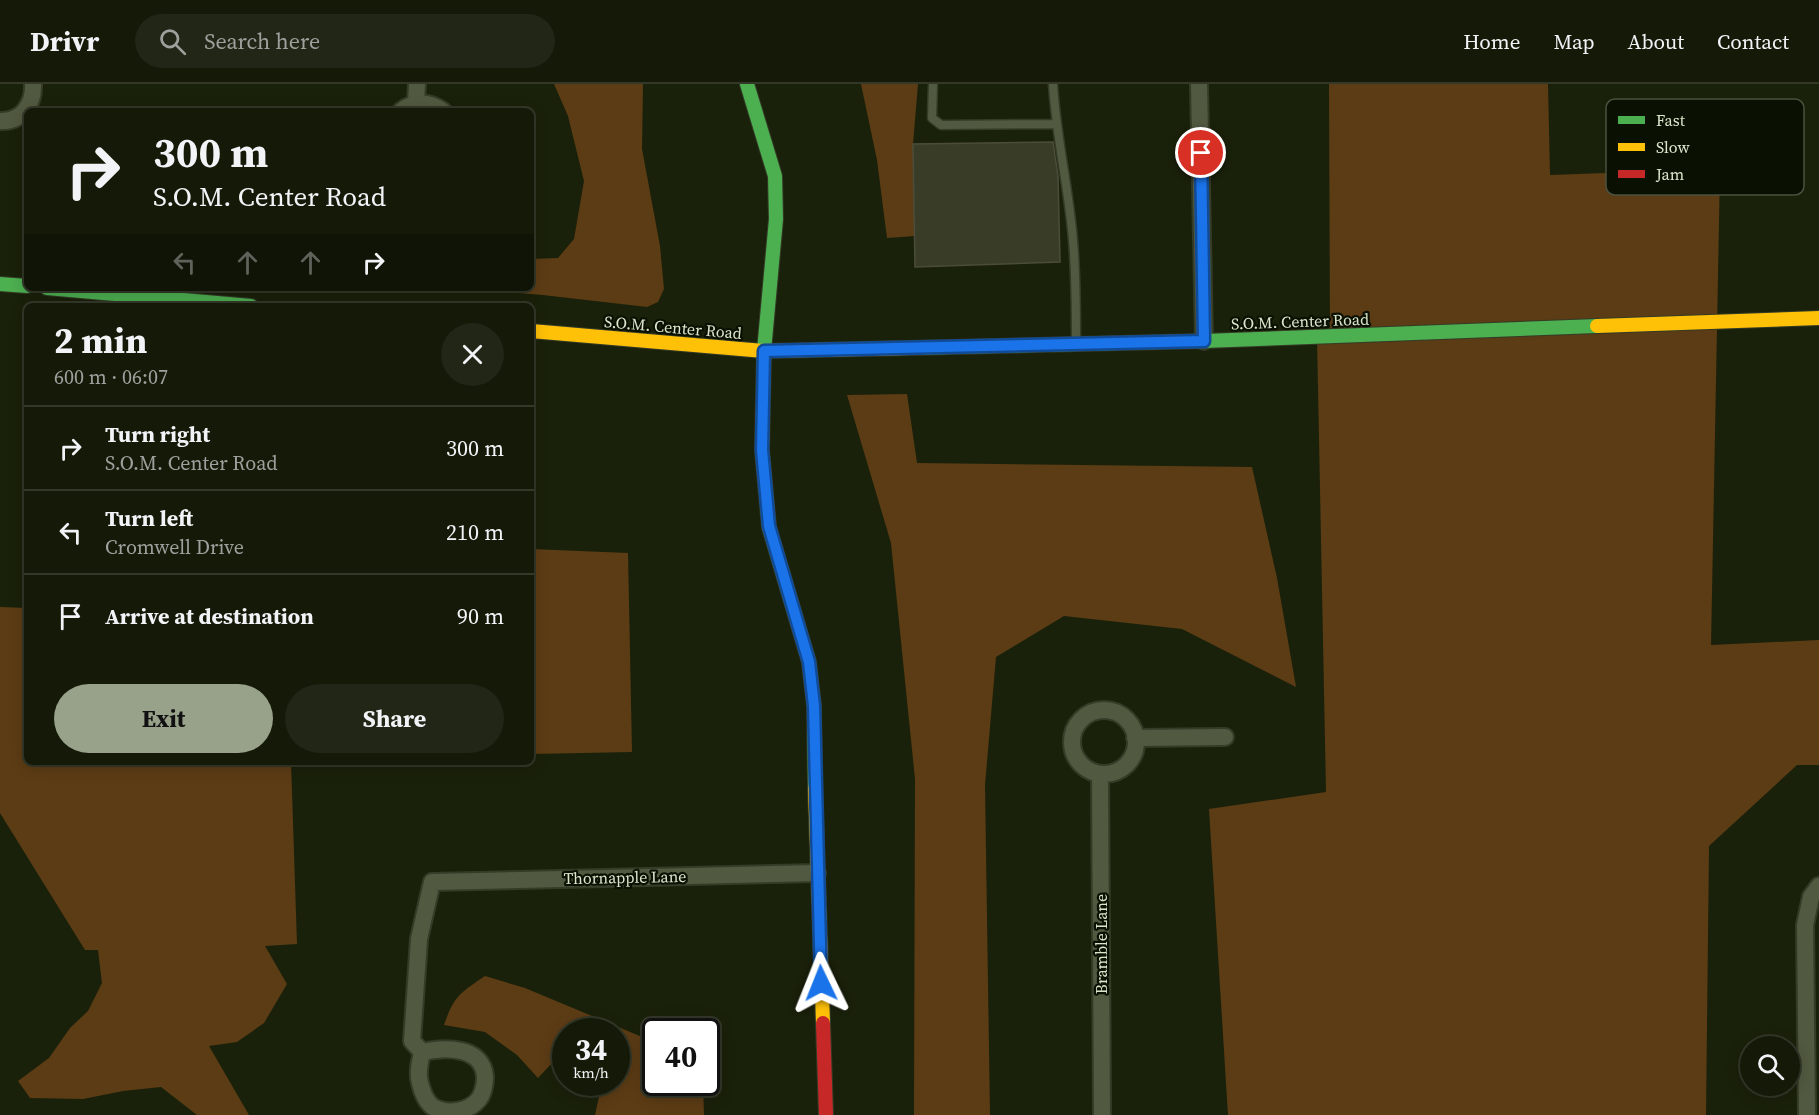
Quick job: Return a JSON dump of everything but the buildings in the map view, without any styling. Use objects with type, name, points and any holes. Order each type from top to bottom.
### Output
[{"type":"main road","points":[[747,84],[775,176],[776,219],[764,351],[762,450],[769,526],[809,662],[814,706],[817,873],[826,1115]]},
{"type":"main road","points":[[0,284],[24,286]]},
{"type":"main road","points":[[81,291],[217,303]]},
{"type":"main road","name":"S.O.M. Center Road","points":[[534,331],[764,351],[1204,341],[1819,318]]},
{"type":"street","points":[[27,108],[31,102],[33,84]]},
{"type":"street","points":[[409,107],[417,84]]},
{"type":"street","points":[[1199,84],[1204,341]]},
{"type":"street","points":[[409,107],[426,103],[437,108]]},
{"type":"street","points":[[0,121],[16,118],[24,112]]},
{"type":"street","points":[[1106,710],[1125,719],[1132,728],[1135,738],[1135,748],[1126,765],[1109,774],[1089,771],[1080,764],[1074,755],[1072,745],[1073,734],[1078,724],[1085,716],[1095,711],[1106,710]]},
{"type":"street","points":[[1135,738],[1225,737]]},
{"type":"street","name":"Bramble Lane","points":[[1100,774],[1102,1115]]},
{"type":"street","name":"Thornapple Lane","points":[[422,1052],[412,1041],[419,939],[432,882],[817,873]]},
{"type":"street","points":[[1807,1115],[1813,1090],[1805,925],[1811,897],[1819,886]]},
{"type":"street","points":[[448,1049],[474,1055],[484,1068],[485,1083],[480,1098],[468,1108],[453,1112],[432,1106],[425,1097],[419,1081],[418,1072],[422,1052],[448,1049]]},
{"type":"lane","points":[[933,84],[932,118],[941,124],[1056,124]]},
{"type":"lane","points":[[1053,84],[1056,124],[1076,264],[1076,344]]},
{"type":"shaded area","points":[[554,84],[643,84],[642,149],[660,246],[664,289],[658,302],[647,307],[491,291],[534,291],[534,259],[558,258],[574,239],[584,181],[568,116]]},
{"type":"shaded area","points":[[861,84],[918,84],[913,144],[915,236],[887,238],[877,160]]},
{"type":"shaded area","points":[[1329,84],[1548,84],[1550,175],[1606,173],[1606,195],[1720,195],[1711,645],[1819,640],[1819,765],[1797,765],[1709,846],[1706,1115],[1228,1115],[1209,809],[1326,792],[1317,337],[1330,336]]},
{"type":"shaded area","points":[[907,394],[917,463],[1252,467],[1277,578],[1296,687],[1182,629],[1064,616],[996,657],[985,785],[990,1115],[914,1115],[915,779],[891,543],[847,395]]},
{"type":"shaded area","points":[[534,549],[628,553],[632,752],[534,754]]},
{"type":"shaded area","points":[[0,607],[24,608],[24,765],[291,765],[297,944],[265,946],[287,984],[264,1023],[237,1042],[209,1046],[249,1115],[197,1115],[161,1087],[123,1091],[83,1099],[30,1098],[18,1081],[49,1058],[70,1028],[88,1011],[102,983],[98,950],[85,950],[0,813]]},
{"type":"shaded area","points":[[485,976],[525,988],[597,1018],[552,1018],[552,1063],[538,1078],[517,1055],[485,1032],[444,1025],[455,1001]]},
{"type":"shaded area","points":[[630,1032],[642,1037],[642,1096],[703,1096],[704,1115],[595,1115],[599,1096],[630,1096]]},
{"type":"traffic: fast","points":[[747,84],[775,176],[776,219],[764,351],[762,450],[769,527],[809,662],[814,706],[815,788]]},
{"type":"traffic: fast","points":[[0,284],[24,286]]},
{"type":"traffic: fast","points":[[81,291],[217,303]]},
{"type":"traffic: fast","points":[[908,348],[1204,341],[1597,326]]},
{"type":"traffic: slow","points":[[1597,326],[1819,318]]},
{"type":"traffic: slow","points":[[534,331],[764,351],[908,348]]},
{"type":"traffic: slow","points":[[815,788],[823,1023]]},
{"type":"traffic: jam","points":[[823,1023],[826,1115]]},
{"type":"route","points":[[821,983],[814,706],[809,662],[769,526],[762,450],[764,351],[1204,341],[1201,153]]}]
